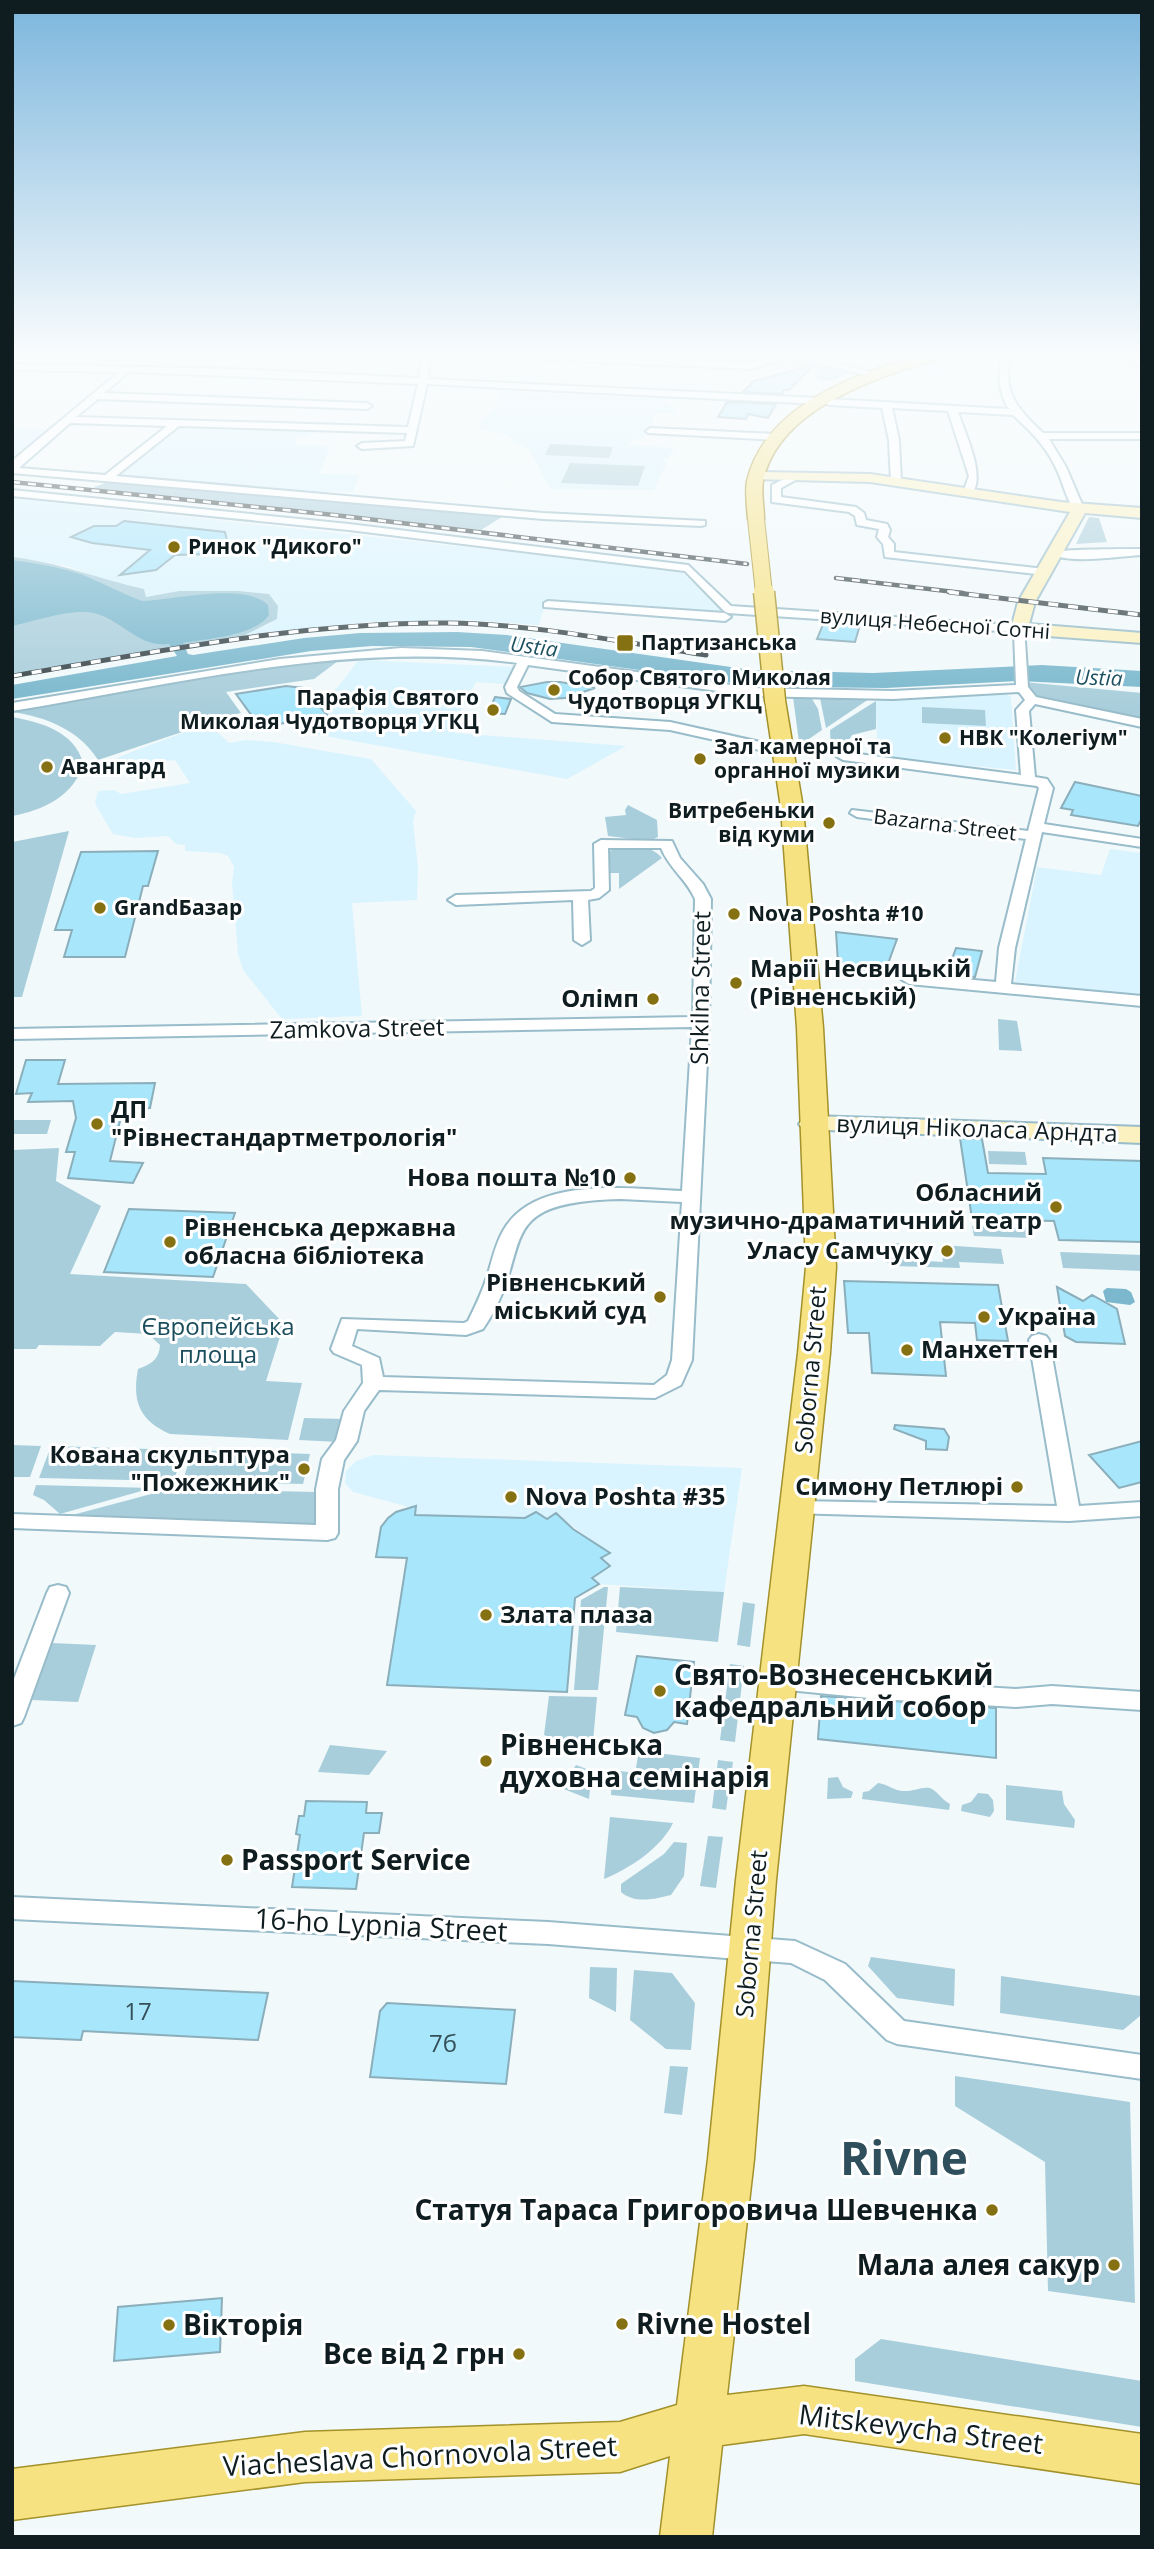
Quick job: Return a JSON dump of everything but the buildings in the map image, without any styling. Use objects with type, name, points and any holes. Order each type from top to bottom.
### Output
[{"type":"main road","name":"Soborna Street","points":[[686,2537],[731,2159],[750,1947],[798,1508],[821,1267],[812,1124],[810,1028],[792,808],[775,700],[753,505],[759,471]]},
{"type":"main road","name":"Mitskevycha Street","points":[[700,2423],[804,2410],[1142,2459]]},
{"type":"main road","name":"Viacheslava Chornovola Street","points":[[12,2495],[305,2456],[620,2446],[700,2423]]},
{"type":"street","points":[[12,471],[543,516],[701,523]]},
{"type":"street","points":[[106,479],[116,471]]},
{"type":"street","points":[[895,471],[895,482]]},
{"type":"street","points":[[968,493],[974,476],[972,471]]},
{"type":"street","points":[[1062,471],[1079,509]]},
{"type":"street","points":[[756,476],[847,477],[1079,509],[1142,513]]},
{"type":"street","points":[[798,476],[776,487],[776,500],[852,509],[860,515],[861,523],[883,526],[885,530],[882,537],[888,544],[888,555],[1045,572]]},
{"type":"street","points":[[12,493],[349,527],[688,568],[726,613]]},
{"type":"street","points":[[1079,509],[1021,617],[1020,665],[1023,685],[1032,700],[1142,723]]},
{"type":"street","points":[[1056,553],[1081,555],[1142,552]]},
{"type":"street","name":"вулиця Небесної Сотні","points":[[548,605],[1020,629],[1142,638]]},
{"type":"street","points":[[12,707],[280,663],[346,655],[439,653],[524,661],[754,692],[893,695],[1023,685]]},
{"type":"street","points":[[524,661],[511,687],[513,693],[552,718],[670,726],[782,751]]},
{"type":"street","points":[[1028,779],[1022,710],[1032,700]]},
{"type":"street","points":[[843,756],[1042,782],[1046,788],[1007,948],[1003,989]]},
{"type":"street","name":"Bazarna Street","points":[[857,813],[1142,843]]},
{"type":"street","name":"Shkilna Street","points":[[373,1383],[655,1392],[670,1385],[678,1376],[682,1360],[701,1022],[702,893],[673,859],[667,844],[601,844],[602,890],[594,895],[579,896]]},
{"type":"street","points":[[456,900],[579,896],[582,940]]},
{"type":"street","points":[[909,979],[1142,1001]]},
{"type":"street","name":"Zamkova Street","points":[[12,1034],[701,1022]]},
{"type":"street","name":"вулиця Ніколаса Арндта","points":[[812,1124],[1142,1135]]},
{"type":"street","points":[[12,1521],[327,1533],[328,1482],[333,1459],[346,1441],[354,1411],[373,1383],[372,1362],[341,1349],[349,1323],[466,1329],[476,1325],[511,1232],[519,1218],[529,1212],[559,1199],[587,1194],[691,1197]]},
{"type":"street","points":[[1039,1340],[1069,1514]]},
{"type":"street","points":[[798,1508],[1069,1514],[1142,1509]]},
{"type":"street","points":[[12,1717],[58,1592]]},
{"type":"street","points":[[778,1680],[879,1690],[1016,1698],[1052,1695],[1142,1702]]},
{"type":"street","name":"16-ho Lypnia Street","points":[[12,1908],[548,1933],[795,1952],[835,1972],[897,2032],[1142,2067]]},
{"type":"shaded area","points":[[120,471],[320,471],[319,474],[359,475],[353,492],[332,491],[323,494],[111,478]]},
{"type":"shaded area","points":[[541,471],[663,471],[654,490],[550,489]]},
{"type":"shaded area","points":[[12,498],[679,570],[723,610],[724,616],[545,605],[539,625],[470,620],[370,622],[241,636],[271,623],[269,594],[179,591],[146,597],[144,589],[107,581],[67,566],[12,557]]},
{"type":"shaded area","points":[[362,660],[514,667],[504,684],[476,682],[455,722],[455,733],[626,746],[567,779],[302,732],[298,727],[332,721],[313,698],[325,696],[338,687],[357,662]]},
{"type":"shaded area","name":"НВК \"Колегіум\"","points":[[1003,692],[1011,697],[1016,770],[890,758],[877,747],[876,701]]},
{"type":"shaded area","points":[[211,726],[229,743],[246,740],[273,742],[371,759],[416,811],[413,821],[418,867],[417,900],[352,903],[362,1016],[282,1019],[243,970],[238,954],[232,883],[234,867],[228,856],[185,851],[185,845],[176,844],[168,836],[135,838],[113,834],[98,809],[95,803],[98,791],[114,790],[121,794],[190,783],[175,760],[109,766],[121,756],[196,728]]},
{"type":"shaded area","points":[[1110,849],[1142,853],[1142,996],[1015,982],[1037,867],[1101,875]]},
{"type":"shaded area","points":[[374,1455],[742,1468],[724,1592],[599,1584],[592,1578],[610,1566],[601,1558],[609,1553],[556,1514],[547,1519],[536,1512],[525,1518],[415,1515],[416,1509],[353,1492],[345,1483],[346,1471],[356,1461]]},
{"type":"green space","points":[[566,471],[643,471],[638,486],[561,483]]},
{"type":"green space","points":[[108,482],[505,515],[481,530],[94,487]]},
{"type":"green space","points":[[1089,517],[1099,518],[1107,542],[1076,544]]},
{"type":"green space","points":[[12,557],[46,563],[144,589],[146,597],[179,591],[269,594],[278,606],[277,619],[237,639],[12,676]]},
{"type":"green space","points":[[346,655],[314,679],[226,692],[241,713],[211,719],[212,722],[98,760],[72,733],[50,721],[12,712],[12,707],[280,663]]},
{"type":"green space","points":[[1023,682],[1142,693],[1142,723],[1032,700]]},
{"type":"green space","points":[[793,697],[811,697],[818,709],[822,730],[806,741],[799,742]]},
{"type":"green space","points":[[820,698],[869,699],[826,728]]},
{"type":"green space","points":[[876,701],[876,729],[852,735],[842,752],[831,751],[830,730]]},
{"type":"green space","points":[[922,707],[985,710],[986,726],[922,723]]},
{"type":"green space","name":"Авангард","points":[[12,717],[34,722],[65,736],[79,752],[83,763],[73,784],[56,800],[35,810],[12,816]]},
{"type":"green space","points":[[628,805],[657,820],[658,837],[649,841],[608,836],[605,817],[626,815]]},
{"type":"green space","points":[[69,831],[22,997],[12,997],[12,842]]},
{"type":"green space","points":[[620,847],[649,849],[662,858],[619,889],[619,873],[609,873],[607,852]]},
{"type":"green space","points":[[998,1019],[1017,1021],[1022,1051],[999,1050]]},
{"type":"green space","points":[[14,1120],[51,1120],[47,1134],[12,1134]]},
{"type":"green space","name":"Європейська площа","points":[[59,1148],[56,1181],[101,1206],[70,1274],[246,1284],[284,1324],[266,1381],[302,1383],[288,1440],[170,1434],[151,1422],[140,1408],[136,1391],[138,1369],[154,1361],[159,1350],[160,1345],[148,1334],[115,1332],[100,1346],[39,1345],[36,1349],[12,1349],[12,1150]]},
{"type":"green space","points":[[988,1151],[1025,1152],[1027,1165],[989,1164]]},
{"type":"green space","points":[[972,1226],[1030,1228],[1032,1238],[974,1236]]},
{"type":"green space","points":[[898,1243],[924,1246],[926,1261],[943,1262],[942,1255],[951,1255],[949,1248],[941,1245],[1001,1249],[1004,1264],[959,1262],[960,1268],[893,1266],[885,1261],[885,1256],[913,1257],[912,1252],[884,1251],[883,1246]]},
{"type":"green space","points":[[1060,1252],[1142,1255],[1142,1271],[1063,1268]]},
{"type":"green space","points":[[304,1418],[345,1419],[339,1442],[299,1440]]},
{"type":"green space","points":[[12,1445],[41,1446],[30,1477],[12,1477]]},
{"type":"green space","points":[[51,1446],[183,1450],[174,1481],[39,1478]]},
{"type":"green space","points":[[192,1450],[310,1454],[303,1484],[183,1481]]},
{"type":"green space","points":[[36,1485],[152,1488],[60,1514],[44,1500],[33,1495]]},
{"type":"green space","points":[[170,1489],[318,1492],[320,1500],[314,1529],[61,1518]]},
{"type":"green space","points":[[608,1587],[598,1690],[574,1690],[581,1600]]},
{"type":"green space","points":[[620,1587],[724,1592],[718,1642],[616,1632]]},
{"type":"green space","points":[[743,1602],[755,1604],[750,1647],[737,1645]]},
{"type":"green space","points":[[52,1643],[96,1645],[78,1702],[32,1700]]},
{"type":"green space","points":[[730,1664],[744,1666],[735,1742],[720,1740]]},
{"type":"green space","points":[[549,1696],[597,1697],[592,1753],[544,1735]]},
{"type":"green space","points":[[330,1745],[387,1751],[369,1775],[318,1772]]},
{"type":"green space","points":[[639,1751],[700,1758],[694,1803],[611,1795],[612,1770],[635,1773]]},
{"type":"green space","points":[[718,1760],[733,1762],[726,1810],[712,1808]]},
{"type":"green space","points":[[576,1765],[592,1771],[589,1799],[561,1788]]},
{"type":"green space","points":[[838,1777],[843,1787],[853,1792],[851,1798],[827,1799],[828,1778]]},
{"type":"green space","points":[[878,1783],[900,1791],[932,1789],[950,1804],[949,1810],[862,1799],[863,1792],[869,1791]]},
{"type":"green space","points":[[1006,1785],[1062,1791],[1064,1804],[1075,1820],[1074,1828],[1006,1820]]},
{"type":"green space","points":[[978,1793],[988,1794],[993,1800],[994,1811],[990,1817],[961,1811],[962,1805],[971,1802]]},
{"type":"green space","points":[[610,1817],[673,1823],[661,1841],[643,1857],[604,1879]]},
{"type":"green space","points":[[708,1836],[723,1837],[716,1888],[700,1886]]},
{"type":"green space","points":[[674,1842],[687,1843],[684,1876],[671,1895],[639,1899],[621,1892],[621,1884],[664,1854]]},
{"type":"green space","points":[[871,1957],[955,1969],[954,2006],[897,1998],[868,1966]]},
{"type":"green space","points":[[590,1967],[617,1968],[616,2012],[589,1998]]},
{"type":"green space","points":[[634,1970],[672,1973],[695,2003],[691,2050],[666,2049],[630,2020]]},
{"type":"green space","points":[[1001,1976],[1140,1996],[1140,2016],[1123,2030],[1000,2013]]},
{"type":"green space","points":[[670,2066],[688,2067],[682,2115],[664,2113]]},
{"type":"green space","points":[[955,2076],[1130,2102],[1135,2303],[1048,2291],[1045,2162],[955,2106]]},
{"type":"green space","points":[[881,2339],[1142,2381],[1142,2427],[855,2381],[855,2359]]},
{"type":"water","name":"Ustia","points":[[12,560],[80,574],[143,601],[226,593],[257,598],[268,605],[269,615],[253,628],[183,643],[188,654],[193,655],[304,638],[360,633],[457,632],[507,635],[752,670],[873,673],[1042,665],[1142,671],[1142,687],[1019,681],[886,688],[794,687],[741,684],[471,647],[372,646],[311,651],[12,699],[12,685],[177,656],[169,644],[158,644],[139,638],[113,621],[94,613],[64,614],[12,626]]},
{"type":"water","points":[[1107,1288],[1126,1289],[1131,1292],[1135,1302],[1130,1305],[1106,1302],[1103,1291]]},
{"type":"railway","points":[[12,482],[334,515],[747,564]]},
{"type":"railway","points":[[836,578],[963,593]]},
{"type":"railway","points":[[949,592],[1142,615]]},
{"type":"railway","points":[[12,676],[229,640],[339,627],[393,624],[448,623],[513,627],[578,634],[706,655]]},
{"type":"place","name":"Ринок \"Дикого\"","points":[[174,547]]},
{"type":"place","name":"Партизанська","points":[[625,643]]},
{"type":"place","name":"Собор Святого Миколая Чудотворця УГКЦ","points":[[554,690]]},
{"type":"place","name":"Парафія Святого Миколая Чудотворця УГКЦ","points":[[493,710]]},
{"type":"place","name":"НВК \"Колегіум\"","points":[[945,738]]},
{"type":"place","name":"Зал камерної та органної музики","points":[[700,759]]},
{"type":"place","name":"Авангард","points":[[47,767]]},
{"type":"place","name":"Витребеньки від куми","points":[[829,823]]},
{"type":"place","name":"GrandБазар","points":[[100,908]]},
{"type":"place","name":"Nova Poshta #10","points":[[734,914]]},
{"type":"place","name":"Марії Несвицькій (Рівненській)","points":[[736,983]]},
{"type":"place","name":"Олімп","points":[[653,999]]},
{"type":"place","name":"ДП \"Рівнестандартметрологія\"","points":[[97,1124]]},
{"type":"place","name":"Нова пошта №10","points":[[630,1178]]},
{"type":"place","name":"Обласний музично-драматичний театр","points":[[1056,1207]]},
{"type":"place","name":"Рівненська державна обласна бібліотека","points":[[170,1242]]},
{"type":"place","name":"Уласу Самчуку","points":[[947,1251]]},
{"type":"place","name":"Рівненський міський суд","points":[[660,1297]]},
{"type":"place","name":"Україна","points":[[984,1317]]},
{"type":"place","name":"Манхеттен","points":[[907,1350]]},
{"type":"place","name":"Кована скульптура \"Пожежник\"","points":[[304,1469]]},
{"type":"place","name":"Симону Петлюрі","points":[[1017,1487]]},
{"type":"place","name":"Nova Poshta #35","points":[[511,1497]]},
{"type":"place","name":"Злата плаза","points":[[486,1615]]},
{"type":"place","name":"Свято-Вознесенський кафедральний собор","points":[[660,1691]]},
{"type":"place","name":"Рівненська духовна семінарія","points":[[486,1761]]},
{"type":"place","name":"Passport Service","points":[[227,1860]]},
{"type":"place","name":"Статуя Тараса Григоровича Шевченка","points":[[992,2210]]},
{"type":"place","name":"Мала алея сакур","points":[[1114,2265]]},
{"type":"place","name":"Rivne Hostel","points":[[622,2324]]},
{"type":"place","name":"Вікторія","points":[[169,2325]]},
{"type":"place","name":"Все від 2 грн","points":[[519,2354]]},
{"type":"district","name":"Rivne","points":[[904,2159]]}]
